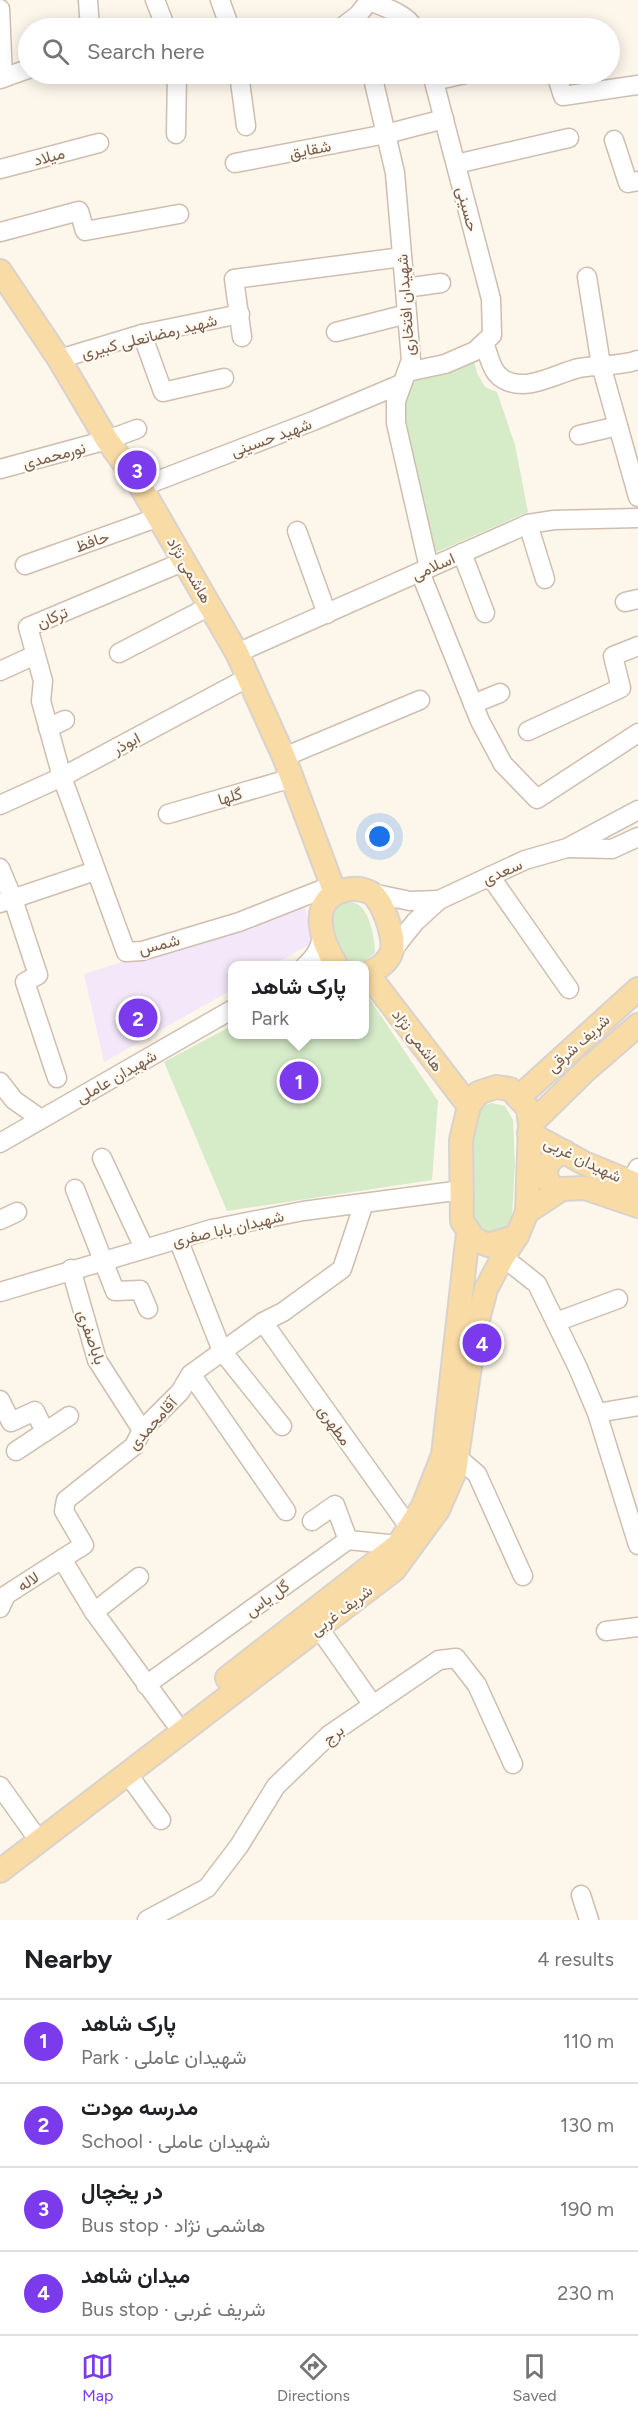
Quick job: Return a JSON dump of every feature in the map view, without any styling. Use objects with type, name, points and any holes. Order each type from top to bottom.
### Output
[{"type":"main road","name":"هاشمی نژاد","points":[[0,271],[58,358],[107,440],[141,487],[237,653],[288,767],[334,889]]},
{"type":"main road","points":[[334,961],[323,934],[320,922],[321,910],[325,900],[334,889],[361,889],[372,893],[385,914],[392,939],[376,966]]},
{"type":"main road","name":"هاشمی نژاد","points":[[376,966],[473,1099]]},
{"type":"main road","name":"شریف شرقی","points":[[519,1097],[638,989]]},
{"type":"main road","name":"شریف شرقی","points":[[529,1129],[585,1071],[638,1025]]},
{"type":"main road","points":[[473,1099],[496,1088],[510,1089],[528,1108],[527,1212]]},
{"type":"main road","name":"شریف غربی","points":[[0,1854],[173,1720],[403,1536],[423,1506],[443,1455],[468,1233],[462,1221],[461,1140],[473,1099]]},
{"type":"main road","name":"شهیدان غربی","points":[[529,1129],[584,1163],[636,1178]]},
{"type":"main road","points":[[557,1192],[549,1185],[546,1174],[548,1164],[555,1156],[565,1152]]},
{"type":"main road","name":"شهیدان غربی","points":[[527,1212],[562,1189],[585,1188],[638,1206]]},
{"type":"main road","name":"شریف غربی","points":[[0,1871],[394,1569],[438,1510],[455,1471],[475,1332],[485,1292],[517,1236],[527,1212]]},
{"type":"main road","points":[[468,1233],[474,1239],[488,1245],[517,1236]]},
{"type":"main road","points":[[462,1288],[470,1283],[478,1285],[485,1292]]},
{"type":"street","points":[[155,0],[162,18]]},
{"type":"street","points":[[220,0],[226,18]]},
{"type":"street","points":[[88,1],[89,18]]},
{"type":"street","points":[[0,9],[2,78],[18,72]]},
{"type":"street","points":[[363,9],[391,10],[404,18]]},
{"type":"street","points":[[176,134],[177,84]]},
{"type":"street","points":[[240,84],[246,126]]},
{"type":"street","name":"شهیدان افتخاری","points":[[374,84],[394,173],[411,360],[396,400],[396,423],[424,570],[473,704],[503,764],[537,799],[638,733]]},
{"type":"street","name":"حسینی","points":[[435,84],[491,299],[492,335],[484,343]]},
{"type":"street","points":[[559,84],[563,96],[638,85]]},
{"type":"street","name":"شقایق","points":[[235,163],[386,134],[444,119]]},
{"type":"street","points":[[456,164],[569,138]]},
{"type":"street","points":[[614,140],[628,183],[638,181]]},
{"type":"street","name":"میلاد","points":[[0,169],[99,143]]},
{"type":"street","points":[[0,232],[79,211],[85,231],[178,214]]},
{"type":"street","points":[[242,337],[234,279],[402,257]]},
{"type":"street","points":[[587,277],[601,365],[618,426],[633,457],[638,497]]},
{"type":"street","points":[[405,288],[441,283]]},
{"type":"street","name":"شهید رمضانعلی کبیری","points":[[58,358],[142,334],[240,314]]},
{"type":"street","points":[[336,332],[407,314]]},
{"type":"street","points":[[142,334],[163,392],[224,378]]},
{"type":"street","points":[[404,378],[476,351],[484,343],[494,371],[503,379],[516,384],[538,382],[579,368],[601,365],[616,366],[638,360]]},
{"type":"street","name":"شهید حسینی","points":[[141,487],[313,421],[404,378]]},
{"type":"street","points":[[579,435],[618,426]]},
{"type":"street","name":"نورمحمدی","points":[[0,469],[107,440],[137,429]]},
{"type":"street","name":"حافظ","points":[[26,565],[159,517]]},
{"type":"street","name":"اسلامی","points":[[237,653],[528,524],[554,520],[638,518]]},
{"type":"street","points":[[528,524],[545,579]]},
{"type":"street","points":[[297,531],[327,614]]},
{"type":"street","points":[[462,553],[485,613]]},
{"type":"street","name":"ترکان","points":[[62,777],[57,724],[41,701],[43,681],[28,627],[185,561]]},
{"type":"street","points":[[119,654],[210,606]]},
{"type":"street","points":[[528,730],[621,688],[613,656],[638,646]]},
{"type":"street","points":[[0,671],[35,655]]},
{"type":"street","name":"ابوذر","points":[[0,805],[62,777],[249,677]]},
{"type":"street","points":[[473,704],[500,693]]},
{"type":"street","name":"گلها","points":[[168,814],[288,767],[420,700]]},
{"type":"street","name":"شمس","points":[[62,777],[126,952],[142,951],[239,922],[334,889]]},
{"type":"street","name":"سعدی","points":[[439,900],[525,860],[567,848],[638,810]]},
{"type":"street","name":"سعدی","points":[[567,848],[612,849],[638,837]]},
{"type":"street","points":[[0,868],[6,901],[38,975],[25,982],[57,1078]]},
{"type":"street","points":[[6,901],[95,871]]},
{"type":"street","points":[[490,876],[569,989]]},
{"type":"street","points":[[372,893],[410,901],[439,900]]},
{"type":"street","points":[[376,966],[415,922],[439,900]]},
{"type":"street","points":[[311,961],[320,946],[323,934]]},
{"type":"street","name":"شهیدان عاملی","points":[[0,1143],[228,1012]]},
{"type":"street","points":[[0,1082],[14,1100],[41,1119]]},
{"type":"street","points":[[102,1158],[144,1248]]},
{"type":"street","points":[[75,1189],[115,1291],[140,1290],[148,1309]]},
{"type":"street","name":"شهیدان بابا صفری","points":[[2,1285],[103,1261],[212,1229],[364,1203],[462,1190]]},
{"type":"street","name":"آقامحمدی","points":[[62,1559],[84,1545],[64,1510],[66,1500],[134,1446],[142,1430],[180,1392],[191,1374],[263,1322],[284,1312],[342,1269],[364,1203]]},
{"type":"street","points":[[178,1239],[222,1351],[282,1426]]},
{"type":"street","points":[[503,1257],[537,1284],[556,1322],[597,1413],[638,1545]]},
{"type":"street","name":"باباصفری","points":[[71,1269],[97,1360],[142,1430]]},
{"type":"street","points":[[556,1322],[618,1299]]},
{"type":"street","name":"مطهری","points":[[263,1322],[403,1536]]},
{"type":"street","points":[[191,1374],[286,1511]]},
{"type":"street","points":[[0,1400],[11,1422],[35,1412],[45,1432]]},
{"type":"street","points":[[597,1413],[638,1406]]},
{"type":"street","points":[[16,1451],[69,1416]]},
{"type":"street","points":[[457,1457],[477,1474],[523,1576]]},
{"type":"street","points":[[312,1521],[335,1505],[348,1540],[403,1536]]},
{"type":"street","name":"گل یاس","points":[[146,1685],[348,1540]]},
{"type":"street","points":[[62,1559],[94,1612],[173,1720]]},
{"type":"street","name":"لاله","points":[[0,1608],[6,1595],[62,1559]]},
{"type":"street","points":[[94,1612],[138,1577]]},
{"type":"street","points":[[606,1631],[638,1627]]},
{"type":"street","points":[[323,1634],[373,1705]]},
{"type":"street","name":"برج","points":[[147,1920],[207,1888],[239,1846],[276,1786],[329,1735],[439,1660],[456,1658],[477,1685],[513,1764]]},
{"type":"street","points":[[127,1773],[161,1820]]},
{"type":"street","points":[[0,1786],[32,1831]]},
{"type":"street","points":[[581,1895],[589,1920]]},
{"type":"shaded area","points":[[304,905],[314,942],[280,961],[228,961],[228,992],[104,1062],[84,974]]},
{"type":"green space","points":[[474,360],[477,373],[485,387],[497,392],[515,445],[528,512],[432,554],[422,495],[407,438],[405,410],[407,396],[411,382]]},
{"type":"green space","points":[[343,902],[359,905],[372,929],[375,953],[364,961],[347,961],[341,954],[332,920],[335,909]]},
{"type":"green space","points":[[369,998],[438,1101],[432,1180],[227,1211],[164,1062],[228,1028],[228,1039],[369,1039]]},
{"type":"green space","points":[[492,1103],[505,1106],[513,1120],[515,1165],[512,1216],[505,1230],[488,1236],[477,1233],[468,1206],[470,1134],[481,1106]]},
{"type":"place","name":"در یخچال","points":[[137,470]]},
{"type":"place","name":"مدرسه مودت","points":[[138,1018]]},
{"type":"place","name":"پارک شاهد","points":[[299,1081]]},
{"type":"place","name":"میدان شاهد","points":[[482,1343]]}]
